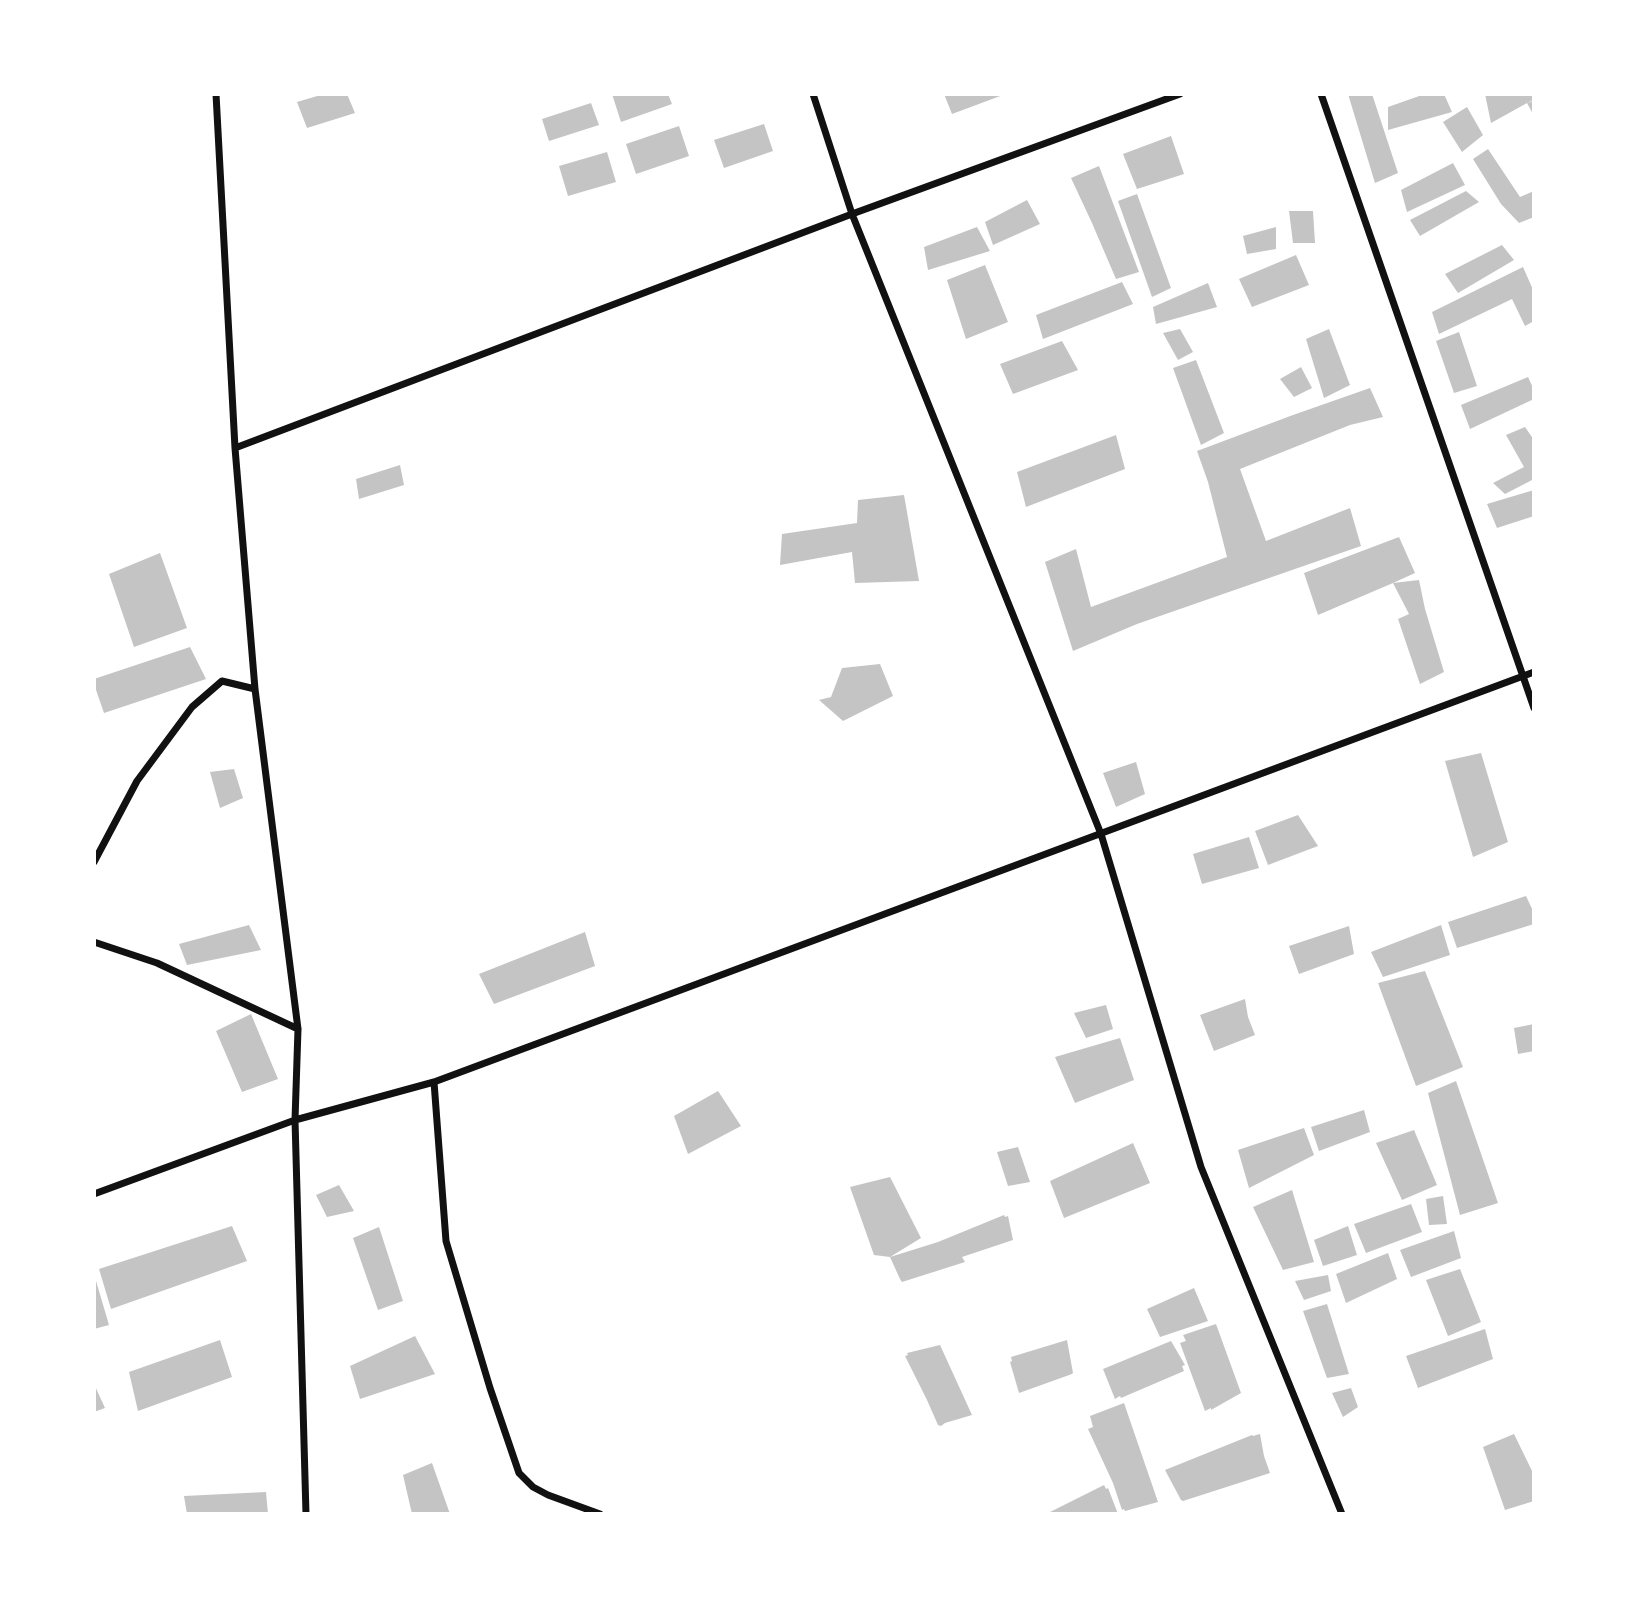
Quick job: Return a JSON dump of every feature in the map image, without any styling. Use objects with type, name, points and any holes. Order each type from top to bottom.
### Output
[{"type":"street","points":[[216,94],[235,448],[255,689],[298,1029],[295,1120],[306,1514]]},
{"type":"street","points":[[813,94],[852,214],[1101,834],[1201,1167],[1342,1514]]},
{"type":"street","points":[[235,448],[852,214],[1180,94]]},
{"type":"street","points":[[1321,94],[1534,708]]},
{"type":"street","points":[[94,1194],[295,1120],[434,1082],[1534,672]]},
{"type":"street","points":[[94,862],[137,781],[192,707],[222,681],[255,689]]},
{"type":"street","points":[[94,942],[157,963],[298,1029]]},
{"type":"street","points":[[434,1082],[446,1241],[490,1388],[519,1473],[533,1487],[548,1495],[600,1514]]},
{"type":"building","points":[[324,94],[347,94],[355,113],[307,128],[297,102]]},
{"type":"building","points":[[612,94],[668,94],[672,104],[621,122]]},
{"type":"building","points":[[944,94],[1003,94],[1003,95],[952,114]]},
{"type":"building","points":[[1348,94],[1372,94],[1398,173],[1375,183]]},
{"type":"building","points":[[1425,94],[1444,94],[1452,112],[1388,130],[1388,107]]},
{"type":"building","points":[[1485,94],[1534,94],[1534,100],[1491,123]]},
{"type":"building","points":[[1534,101],[1534,116],[1527,103]]},
{"type":"building","points":[[591,103],[599,125],[549,141],[542,119]]},
{"type":"building","points":[[1467,107],[1483,135],[1462,152],[1443,122]]},
{"type":"building","points":[[764,124],[773,151],[724,168],[714,140]]},
{"type":"building","points":[[679,126],[689,156],[636,174],[626,144]]},
{"type":"building","points":[[1171,136],[1184,174],[1137,189],[1123,154]]},
{"type":"building","points":[[1488,149],[1520,197],[1534,191],[1534,217],[1519,223],[1501,204],[1473,159]]},
{"type":"building","points":[[607,152],[616,182],[568,196],[559,166]]},
{"type":"building","points":[[1453,163],[1465,185],[1407,212],[1401,190]]},
{"type":"building","points":[[1099,166],[1139,272],[1116,279],[1071,178]]},
{"type":"building","points":[[1466,191],[1479,202],[1420,236],[1410,220]]},
{"type":"building","points":[[1137,194],[1171,288],[1152,297],[1118,201]]},
{"type":"building","points":[[1027,200],[1040,224],[993,245],[985,222]]},
{"type":"building","points":[[1289,211],[1313,211],[1315,243],[1293,243]]},
{"type":"building","points":[[977,227],[990,251],[928,270],[924,247]]},
{"type":"building","points":[[1276,227],[1276,249],[1247,254],[1243,236]]},
{"type":"building","points":[[1502,245],[1514,260],[1458,293],[1445,274]]},
{"type":"building","points":[[1296,255],[1309,285],[1252,307],[1239,279]]},
{"type":"building","points":[[985,265],[1008,322],[966,339],[947,280]]},
{"type":"building","points":[[1523,267],[1534,292],[1534,321],[1525,326],[1512,299],[1439,334],[1432,312]]},
{"type":"building","points":[[1122,282],[1133,304],[1043,339],[1036,315]]},
{"type":"building","points":[[1208,283],[1217,307],[1156,324],[1153,307]]},
{"type":"building","points":[[1180,329],[1193,352],[1178,360],[1163,333]]},
{"type":"building","points":[[1329,329],[1350,385],[1324,398],[1306,339]]},
{"type":"building","points":[[1459,332],[1477,386],[1454,393],[1436,341]]},
{"type":"building","points":[[1062,341],[1078,370],[1013,394],[1000,364]]},
{"type":"building","points":[[1196,360],[1224,433],[1201,445],[1173,368]]},
{"type":"building","points":[[1301,367],[1312,388],[1294,397],[1280,379]]},
{"type":"building","points":[[1528,377],[1534,390],[1534,399],[1470,429],[1461,405]]},
{"type":"building","points":[[1370,388],[1383,417],[1350,425],[1240,469],[1266,541],[1350,508],[1361,546],[1137,624],[1073,651],[1045,562],[1076,549],[1091,607],[1227,557],[1208,482],[1197,451]]},
{"type":"building","points":[[1525,427],[1534,440],[1534,479],[1505,494],[1493,483],[1524,467],[1506,435]]},
{"type":"building","points":[[1116,435],[1125,469],[1026,507],[1017,472]]},
{"type":"building","points":[[400,465],[404,485],[359,499],[356,479]]},
{"type":"building","points":[[1534,490],[1534,516],[1497,528],[1487,504]]},
{"type":"building","points":[[904,495],[919,581],[855,583],[852,552],[780,565],[782,534],[857,523],[858,500]]},
{"type":"building","points":[[1399,537],[1415,573],[1318,615],[1304,573]]},
{"type":"building","points":[[160,553],[187,628],[134,647],[109,574]]},
{"type":"building","points":[[1419,580],[1444,672],[1420,684],[1398,619],[1409,614],[1393,583]]},
{"type":"building","points":[[190,647],[206,679],[104,713],[94,679]]},
{"type":"building","points":[[880,664],[893,696],[843,721],[819,700],[831,697],[842,668]]},
{"type":"building","points":[[1481,753],[1508,842],[1473,857],[1445,761]]},
{"type":"building","points":[[1136,762],[1145,794],[1116,807],[1103,773]]},
{"type":"building","points":[[234,769],[243,798],[220,808],[210,772]]},
{"type":"building","points":[[1298,815],[1318,846],[1268,865],[1255,831]]},
{"type":"building","points":[[1249,837],[1259,868],[1202,884],[1193,854]]},
{"type":"building","points":[[1526,896],[1534,913],[1534,924],[1457,948],[1448,922]]},
{"type":"building","points":[[249,925],[261,950],[187,965],[179,944]]},
{"type":"building","points":[[1441,925],[1450,955],[1383,977],[1371,952]]},
{"type":"building","points":[[1349,926],[1354,954],[1299,974],[1289,946]]},
{"type":"building","points":[[585,932],[595,966],[494,1004],[479,974]]},
{"type":"building","points":[[1425,971],[1463,1067],[1416,1086],[1378,983]]},
{"type":"building","points":[[1245,999],[1255,1035],[1214,1051],[1200,1015]]},
{"type":"building","points":[[1106,1005],[1113,1029],[1086,1038],[1074,1013]]},
{"type":"building","points":[[251,1014],[278,1079],[242,1092],[216,1031]]},
{"type":"building","points":[[1534,1024],[1534,1051],[1518,1054],[1514,1028]]},
{"type":"building","points":[[1120,1038],[1134,1080],[1075,1103],[1055,1057]]},
{"type":"building","points":[[1456,1081],[1498,1203],[1460,1215],[1428,1093]]},
{"type":"building","points":[[718,1091],[741,1126],[688,1154],[674,1116]]},
{"type":"building","points":[[1364,1110],[1370,1132],[1319,1151],[1311,1127]]},
{"type":"building","points":[[1304,1128],[1314,1155],[1249,1188],[1238,1150]]},
{"type":"building","points":[[1414,1130],[1437,1185],[1402,1200],[1376,1143]]},
{"type":"building","points":[[1133,1143],[1150,1183],[1064,1218],[1050,1181]]},
{"type":"building","points":[[1018,1147],[1030,1182],[1008,1186],[997,1152]]},
{"type":"building","points":[[890,1177],[921,1238],[890,1257],[874,1255],[850,1187]]},
{"type":"building","points":[[339,1185],[354,1211],[327,1217],[316,1195]]},
{"type":"building","points":[[1292,1190],[1314,1262],[1283,1270],[1253,1207]]},
{"type":"building","points":[[1443,1196],[1447,1224],[1429,1225],[1426,1199]]},
{"type":"building","points":[[1411,1204],[1422,1232],[1366,1253],[1354,1224]]},
{"type":"building","points":[[1004,1215],[1008,1216],[1013,1240],[962,1257],[965,1262],[902,1282],[900,1279],[890,1257],[938,1242]]},
{"type":"building","points":[[232,1226],[247,1261],[111,1309],[99,1269]]},
{"type":"building","points":[[1348,1226],[1357,1255],[1323,1266],[1314,1240]]},
{"type":"building","points":[[379,1227],[403,1301],[378,1310],[353,1238]]},
{"type":"building","points":[[1454,1231],[1461,1258],[1411,1277],[1400,1250]]},
{"type":"building","points":[[1388,1253],[1397,1279],[1346,1303],[1336,1274]]},
{"type":"building","points":[[1460,1269],[1481,1322],[1448,1336],[1426,1280]]},
{"type":"building","points":[[94,1274],[109,1325],[94,1329]]},
{"type":"building","points":[[1328,1275],[1331,1291],[1304,1300],[1295,1281]]},
{"type":"building","points":[[1194,1288],[1208,1321],[1160,1337],[1147,1309]]},
{"type":"building","points":[[1327,1304],[1349,1374],[1327,1378],[1303,1311]]},
{"type":"building","points":[[1216,1324],[1241,1393],[1205,1411],[1180,1343],[1186,1341],[1183,1335]]},
{"type":"building","points":[[1485,1329],[1493,1359],[1418,1388],[1406,1356]]},
{"type":"building","points":[[415,1336],[435,1374],[360,1399],[350,1366]]},
{"type":"building","points":[[220,1340],[232,1377],[138,1411],[129,1372]]},
{"type":"building","points":[[1067,1340],[1073,1373],[1019,1393],[1011,1357]]},
{"type":"building","points":[[1171,1341],[1185,1365],[1182,1366],[1184,1371],[1115,1399],[1103,1369]]},
{"type":"building","points":[[940,1345],[972,1415],[941,1426],[938,1425],[905,1356],[907,1353]]},
{"type":"building","points":[[94,1384],[105,1408],[94,1412]]},
{"type":"building","points":[[1351,1388],[1358,1407],[1343,1417],[1332,1393]]},
{"type":"building","points":[[1124,1403],[1158,1502],[1125,1511],[1122,1510],[1113,1483],[1088,1429],[1093,1427],[1090,1416]]},
{"type":"building","points":[[1260,1434],[1270,1473],[1181,1500],[1165,1470]]},
{"type":"building","points":[[1514,1434],[1534,1475],[1534,1501],[1505,1510],[1483,1447]]},
{"type":"building","points":[[432,1463],[450,1514],[412,1514],[403,1475]]},
{"type":"building","points":[[1104,1485],[1108,1488],[1118,1514],[1046,1514]]},
{"type":"building","points":[[266,1492],[268,1514],[187,1514],[184,1496]]}]
